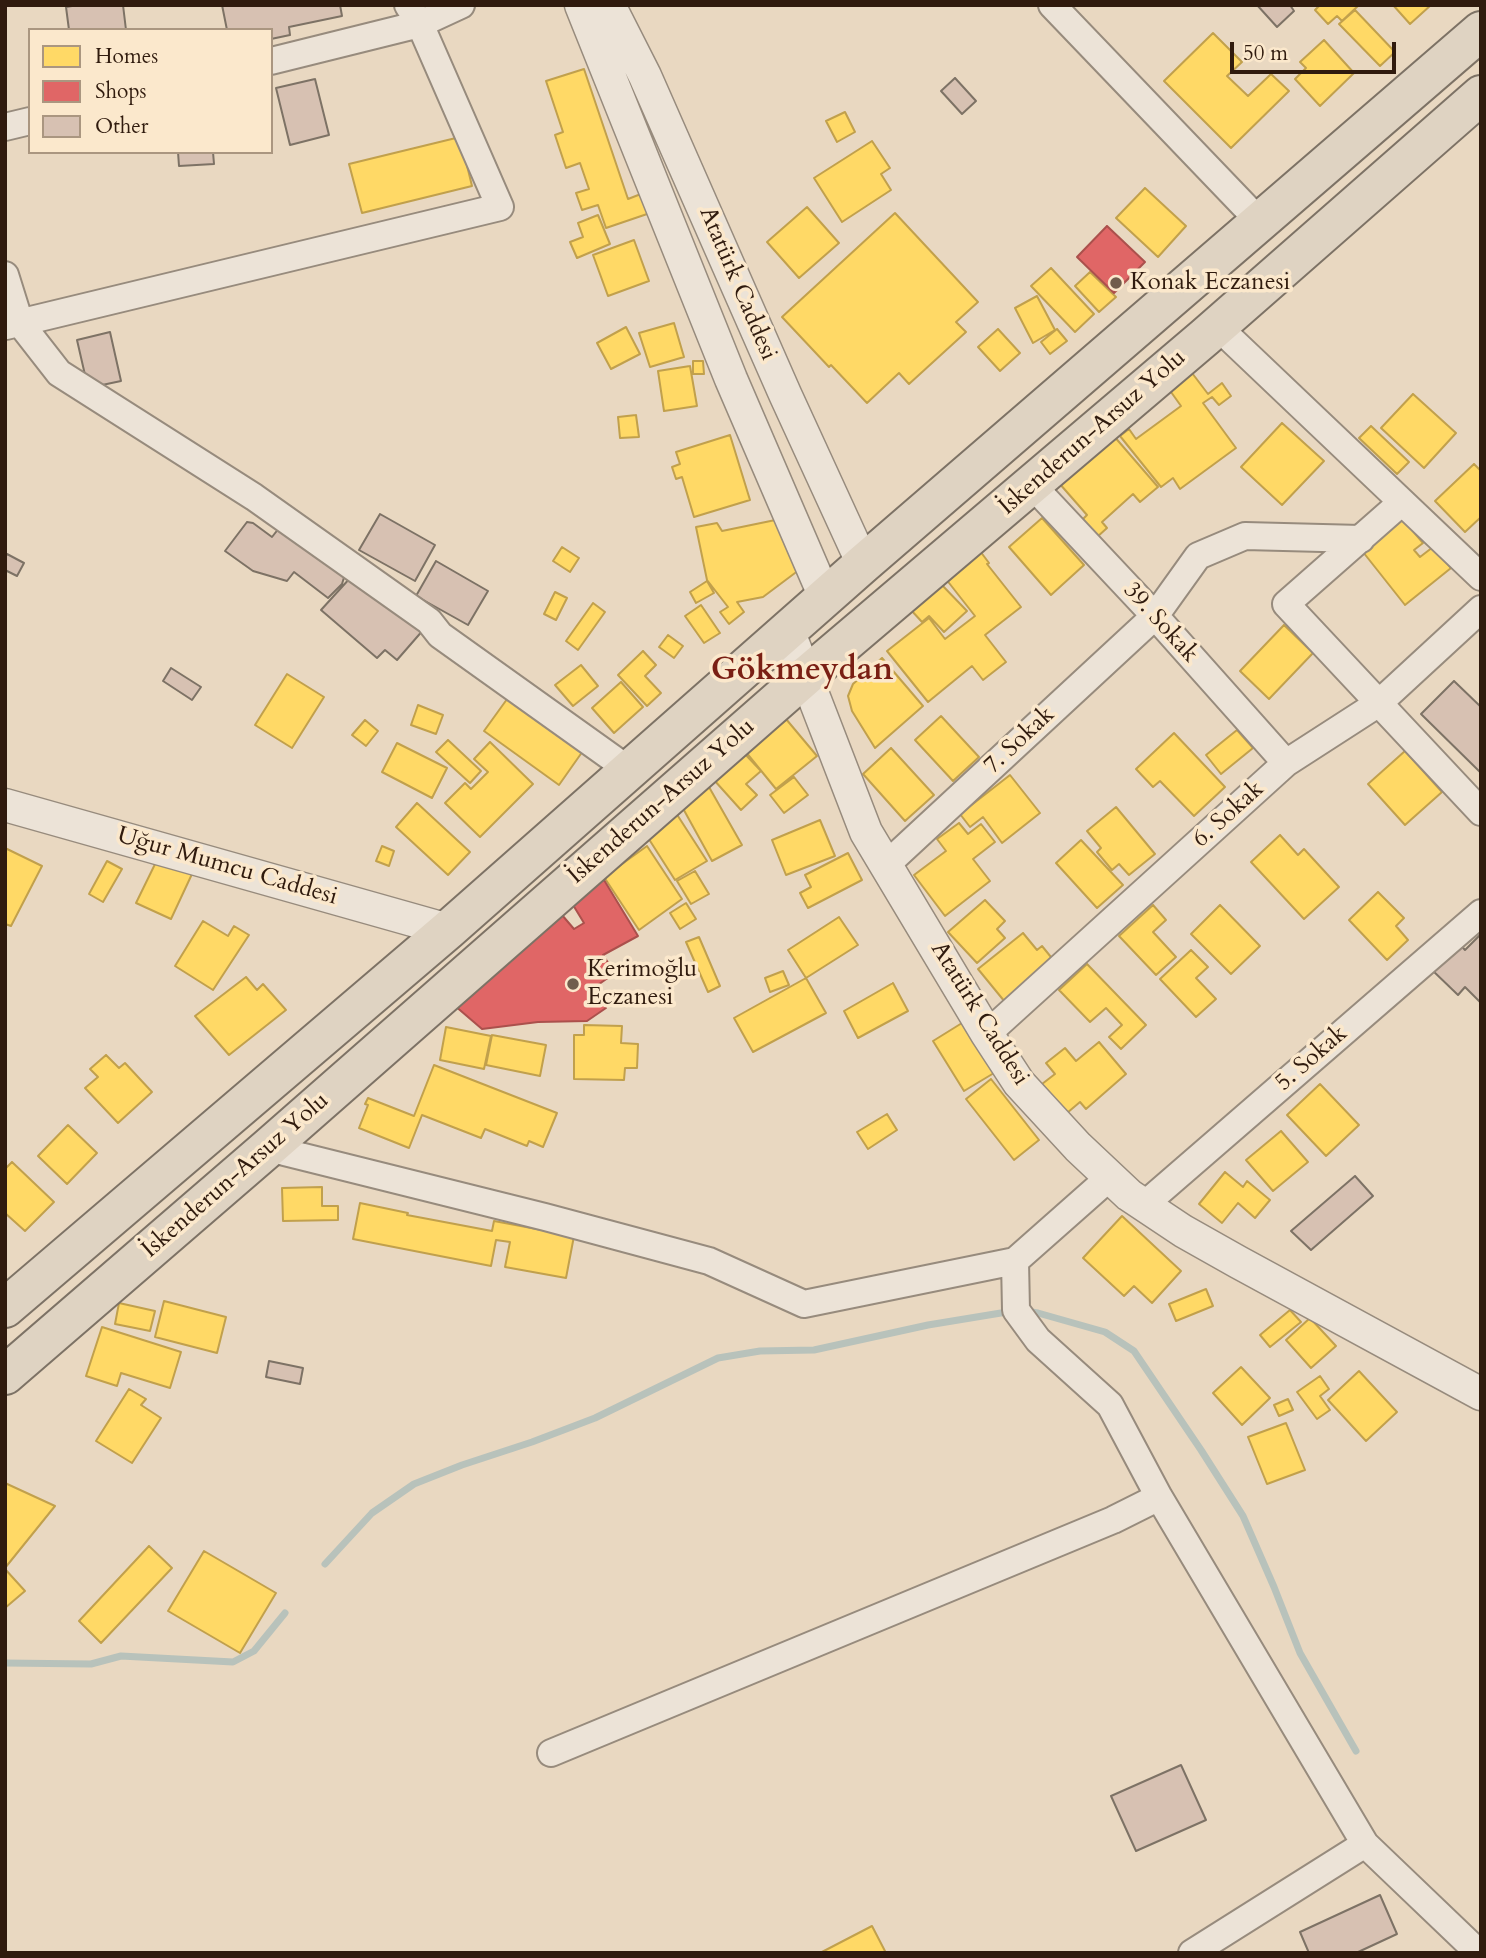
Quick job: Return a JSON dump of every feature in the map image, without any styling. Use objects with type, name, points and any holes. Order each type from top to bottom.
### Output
[{"type":"main road","name":"İskenderun-Arsuz Yolu","points":[[5,1308],[448,930],[825,597],[1481,31]]},
{"type":"main road","name":"İskenderun-Arsuz Yolu","points":[[5,1375],[806,676],[1217,326],[1481,94]]},
{"type":"street","points":[[273,60],[414,15],[461,5]]},
{"type":"street","points":[[581,5],[731,379],[825,597]]},
{"type":"street","name":"Atatürk Caddesi","points":[[609,5],[657,101],[785,394],[863,564]]},
{"type":"street","points":[[1052,5],[1260,222]]},
{"type":"street","points":[[13,325],[500,207],[414,15]]},
{"type":"street","points":[[5,127],[28,121]]},
{"type":"street","points":[[5,275],[13,325],[59,373],[254,497],[429,621],[440,635],[629,770]]},
{"type":"street","points":[[1217,326],[1481,578]]},
{"type":"street","name":"39. Sokak","points":[[1031,485],[1155,616],[1286,763]]},
{"type":"street","points":[[1402,502],[1286,604],[1481,812]]},
{"type":"street","name":"7. Sokak","points":[[885,866],[1155,616],[1198,556],[1245,536],[1361,539]]},
{"type":"street","name":"6. Sokak","points":[[987,1034],[1286,763],[1379,703],[1481,610]]},
{"type":"street","name":"Atatürk Caddesi","points":[[788,630],[866,832],[1019,1083],[1077,1147],[1129,1195],[1238,1262],[1481,1395]]},
{"type":"street","name":"Uğur Mumcu Caddesi","points":[[5,806],[448,930]]},
{"type":"street","name":"5. Sokak","points":[[1144,1205],[1481,913]]},
{"type":"street","points":[[268,1148],[709,1261],[804,1304],[1015,1261],[1110,1177]]},
{"type":"street","points":[[1015,1261],[1016,1310],[1038,1340],[1110,1405],[1159,1496],[1365,1844],[1479,1953]]},
{"type":"street","points":[[551,1753],[1113,1520],[1159,1496]]},
{"type":"street","points":[[1192,1953],[1365,1844]]},
{"type":"building: Homes","points":[[1320,5],[1359,5],[1342,21],[1337,16],[1328,24],[1315,10]]},
{"type":"building: Homes","points":[[1393,5],[1431,5],[1410,24]]},
{"type":"building: Homes","points":[[1355,10],[1395,52],[1380,66],[1339,24]]},
{"type":"building: Homes","points":[[1213,33],[1242,62],[1227,76],[1248,96],[1271,74],[1289,91],[1231,148],[1164,81]]},
{"type":"building: Homes","points":[[1324,40],[1354,73],[1320,106],[1295,79],[1306,68],[1300,62]]},
{"type":"building: Homes","points":[[584,69],[628,199],[646,192],[653,212],[606,228],[598,205],[582,210],[576,193],[589,189],[580,163],[566,168],[555,135],[563,132],[546,81]]},
{"type":"building: Homes","points":[[845,112],[855,132],[837,142],[826,121]]},
{"type":"building: Homes","points":[[460,137],[472,186],[362,213],[349,164]]},
{"type":"building: Homes","points":[[872,141],[890,168],[881,174],[891,190],[842,222],[814,178]]},
{"type":"building: Homes","points":[[1145,188],[1186,226],[1158,257],[1116,218]]},
{"type":"building: Homes","points":[[807,207],[839,243],[799,278],[767,242]]},
{"type":"building: Homes","points":[[895,213],[978,302],[956,322],[966,332],[909,384],[899,373],[867,403],[782,317]]},
{"type":"building: Homes","points":[[598,215],[610,244],[577,258],[570,242],[583,237],[578,223]]},
{"type":"building: Homes","points":[[634,240],[649,281],[608,296],[593,255]]},
{"type":"building: Homes","points":[[1051,268],[1094,314],[1075,332],[1031,286]]},
{"type":"building: Homes","points":[[1090,272],[1116,297],[1099,312],[1075,286]]},
{"type":"building: Homes","points":[[1037,296],[1055,330],[1033,343],[1015,308]]},
{"type":"building: Homes","points":[[674,323],[684,357],[650,367],[639,333]]},
{"type":"building: Homes","points":[[626,327],[640,354],[611,369],[597,343]]},
{"type":"building: Homes","points":[[998,329],[1020,353],[1000,371],[978,347]]},
{"type":"building: Homes","points":[[1057,329],[1067,341],[1050,354],[1041,342]]},
{"type":"building: Homes","points":[[693,361],[703,361],[704,374],[693,374]]},
{"type":"building: Homes","points":[[690,366],[697,406],[664,411],[658,371]]},
{"type":"building: Homes","points":[[1189,369],[1208,394],[1222,383],[1231,396],[1219,405],[1212,397],[1203,403],[1236,448],[1180,489],[1173,478],[1161,487],[1120,436],[1129,429],[1136,439],[1181,406],[1166,385]]},
{"type":"building: Homes","points":[[1413,394],[1456,433],[1424,468],[1381,428]]},
{"type":"building: Homes","points":[[636,415],[639,437],[620,438],[618,417]]},
{"type":"building: Homes","points":[[1282,423],[1324,461],[1282,505],[1241,467]]},
{"type":"building: Homes","points":[[1371,426],[1409,462],[1397,474],[1359,438]]},
{"type":"building: Homes","points":[[730,435],[750,500],[694,517],[682,477],[676,479],[672,467],[680,464],[676,452]]},
{"type":"building: Homes","points":[[1113,435],[1158,487],[1140,502],[1133,494],[1102,522],[1107,528],[1096,538],[1081,521],[1087,515],[1059,483]]},
{"type":"building: Homes","points":[[1474,464],[1481,471],[1481,517],[1465,532],[1435,501]]},
{"type":"building: Homes","points":[[790,517],[807,564],[763,597],[737,602],[744,612],[729,624],[720,612],[728,607],[707,580],[696,527],[717,523],[722,531]]},
{"type":"building: Homes","points":[[1406,517],[1423,543],[1414,550],[1420,557],[1433,547],[1451,568],[1405,605],[1363,552]]},
{"type":"building: Homes","points":[[1042,518],[1084,565],[1051,595],[1009,547]]},
{"type":"building: Homes","points":[[562,547],[579,558],[570,572],[553,561]]},
{"type":"building: Homes","points":[[977,547],[1021,607],[985,635],[1006,662],[983,680],[972,666],[928,702],[887,651],[929,618],[945,639],[975,616],[942,574]]},
{"type":"building: Homes","points":[[707,581],[714,593],[696,603],[690,592]]},
{"type":"building: Homes","points":[[940,583],[967,611],[944,632],[929,616],[922,622],[911,610]]},
{"type":"building: Homes","points":[[555,592],[567,598],[556,620],[544,614]]},
{"type":"building: Homes","points":[[593,603],[605,612],[578,650],[566,641]]},
{"type":"building: Homes","points":[[701,605],[720,633],[704,643],[685,616]]},
{"type":"building: Homes","points":[[1284,625],[1313,653],[1269,699],[1240,671]]},
{"type":"building: Homes","points":[[668,635],[683,646],[674,658],[659,647]]},
{"type":"building: Homes","points":[[643,651],[656,665],[645,676],[661,693],[647,706],[618,675]]},
{"type":"building: Homes","points":[[882,658],[923,706],[875,748],[852,711],[848,696],[853,684]]},
{"type":"building: Homes","points":[[581,665],[598,686],[573,706],[555,685]]},
{"type":"building: Homes","points":[[287,674],[324,697],[292,748],[255,725]]},
{"type":"building: Homes","points":[[621,682],[643,707],[614,733],[592,708]]},
{"type":"building: Homes","points":[[510,695],[585,748],[559,785],[484,731]]},
{"type":"building: Homes","points":[[418,705],[443,715],[436,734],[411,725]]},
{"type":"building: Homes","points":[[941,716],[979,757],[953,781],[915,740]]},
{"type":"building: Homes","points":[[786,719],[817,756],[776,789],[745,751]]},
{"type":"building: Homes","points":[[365,720],[378,731],[366,746],[352,735]]},
{"type":"building: Homes","points":[[1237,730],[1253,748],[1221,774],[1206,755]]},
{"type":"building: Homes","points":[[1174,733],[1225,787],[1194,816],[1160,781],[1153,787],[1136,769]]},
{"type":"building: Homes","points":[[448,740],[481,771],[470,783],[436,752]]},
{"type":"building: Homes","points":[[490,742],[533,784],[480,837],[445,803],[465,783],[471,789],[488,772],[474,759]]},
{"type":"building: Homes","points":[[397,743],[447,768],[432,798],[382,772]]},
{"type":"building: Homes","points":[[891,748],[934,795],[905,821],[863,774]]},
{"type":"building: Homes","points":[[1405,751],[1442,792],[1405,825],[1368,784]]},
{"type":"building: Homes","points":[[744,753],[761,771],[746,784],[757,795],[741,810],[714,780]]},
{"type":"building: Homes","points":[[1010,775],[1040,813],[1002,843],[983,817],[970,827],[960,814]]},
{"type":"building: Homes","points":[[794,777],[808,795],[784,813],[770,795]]},
{"type":"building: Homes","points":[[709,787],[742,845],[712,861],[680,803]]},
{"type":"building: Homes","points":[[417,803],[470,852],[448,875],[396,827]]},
{"type":"building: Homes","points":[[1116,807],[1155,854],[1129,875],[1119,864],[1112,870],[1097,852],[1101,848],[1087,831]]},
{"type":"building: Homes","points":[[676,813],[707,861],[675,880],[645,833]]},
{"type":"building: Homes","points":[[820,820],[835,856],[786,875],[772,840]]},
{"type":"building: Homes","points":[[959,823],[968,834],[981,824],[995,842],[973,859],[990,881],[945,916],[914,875],[946,851],[937,839]]},
{"type":"building: Homes","points":[[1280,835],[1298,855],[1304,849],[1339,887],[1304,919],[1251,862]]},
{"type":"building: Homes","points":[[1081,840],[1123,885],[1097,908],[1056,863]]},
{"type":"building: Homes","points":[[382,846],[394,851],[389,866],[376,861]]},
{"type":"building: Homes","points":[[647,846],[682,899],[639,930],[604,877]]},
{"type":"building: Homes","points":[[5,848],[42,866],[11,926],[5,924]]},
{"type":"building: Homes","points":[[848,853],[862,880],[808,908],[800,893],[811,887],[805,875]]},
{"type":"building: Homes","points":[[158,858],[192,874],[171,919],[136,903]]},
{"type":"building: Homes","points":[[107,861],[122,869],[103,902],[89,894]]},
{"type":"building: Homes","points":[[695,871],[709,894],[691,904],[677,881]]},
{"type":"building: Homes","points":[[1378,892],[1404,918],[1396,926],[1408,940],[1387,960],[1349,920]]},
{"type":"building: Homes","points":[[985,900],[1005,921],[997,929],[1005,938],[977,963],[948,932]]},
{"type":"building: Homes","points":[[686,903],[696,919],[680,929],[670,913]]},
{"type":"building: Homes","points":[[1153,905],[1166,920],[1153,932],[1176,957],[1156,975],[1119,936]]},
{"type":"building: Homes","points":[[1220,905],[1260,946],[1231,974],[1191,934]]},
{"type":"building: Homes","points":[[839,917],[858,945],[806,978],[788,950]]},
{"type":"building: Homes","points":[[203,921],[228,936],[234,926],[249,935],[213,990],[175,966]]},
{"type":"building: Homes","points":[[1023,933],[1037,950],[1042,946],[1055,962],[1005,1002],[978,969]]},
{"type":"building: Homes","points":[[699,937],[720,986],[708,992],[686,942]]},
{"type":"building: Homes","points":[[1191,950],[1208,967],[1196,978],[1216,999],[1196,1017],[1160,979]]},
{"type":"building: Homes","points":[[1087,964],[1146,1025],[1121,1049],[1109,1037],[1122,1025],[1106,1008],[1090,1022],[1059,990]]},
{"type":"building: Homes","points":[[783,971],[789,985],[770,992],[765,978]]},
{"type":"building: Homes","points":[[246,977],[257,990],[263,984],[286,1010],[229,1055],[195,1016]]},
{"type":"building: Homes","points":[[806,978],[826,1013],[753,1052],[734,1018]]},
{"type":"building: Homes","points":[[893,983],[908,1011],[858,1038],[844,1011]]},
{"type":"building: Homes","points":[[962,1023],[994,1073],[964,1091],[933,1041]]},
{"type":"building: Homes","points":[[584,1025],[622,1026],[621,1043],[638,1044],[637,1068],[625,1068],[624,1080],[574,1079],[574,1035],[584,1035]]},
{"type":"building: Homes","points":[[446,1027],[491,1036],[484,1069],[440,1060]]},
{"type":"building: Homes","points":[[492,1035],[546,1045],[540,1076],[486,1065]]},
{"type":"building: Homes","points":[[1099,1042],[1126,1074],[1086,1109],[1080,1102],[1067,1113],[1042,1084],[1055,1074],[1046,1063],[1065,1048],[1076,1061]]},
{"type":"building: Homes","points":[[106,1055],[119,1068],[125,1063],[152,1092],[118,1123],[85,1088],[98,1077],[90,1069]]},
{"type":"building: Homes","points":[[434,1065],[557,1113],[543,1147],[529,1141],[527,1146],[485,1129],[481,1138],[422,1115],[409,1148],[359,1128],[368,1098],[414,1116]]},
{"type":"building: Homes","points":[[991,1079],[1039,1140],[1014,1160],[966,1099]]},
{"type":"building: Homes","points":[[1320,1084],[1359,1125],[1326,1156],[1287,1115]]},
{"type":"building: Homes","points":[[887,1114],[897,1130],[868,1149],[857,1132]]},
{"type":"building: Homes","points":[[68,1125],[97,1153],[67,1184],[38,1156]]},
{"type":"building: Homes","points":[[1281,1131],[1308,1162],[1273,1191],[1246,1160]]},
{"type":"building: Homes","points":[[12,1162],[54,1202],[25,1231],[5,1213],[5,1169]]},
{"type":"building: Homes","points":[[1225,1172],[1243,1187],[1247,1181],[1270,1200],[1255,1218],[1238,1203],[1222,1223],[1199,1204]]},
{"type":"building: Homes","points":[[322,1187],[322,1206],[338,1206],[338,1220],[283,1221],[282,1188]]},
{"type":"building: Homes","points":[[360,1203],[492,1231],[494,1221],[574,1236],[566,1278],[505,1267],[510,1242],[496,1240],[491,1266],[353,1239]]},
{"type":"building: Homes","points":[[1122,1216],[1181,1271],[1152,1303],[1134,1286],[1124,1296],[1083,1258]]},
{"type":"building: Homes","points":[[1206,1289],[1213,1306],[1176,1321],[1169,1304]]},
{"type":"building: Homes","points":[[164,1301],[226,1317],[217,1353],[155,1337]]},
{"type":"building: Homes","points":[[119,1303],[155,1311],[150,1331],[115,1324]]},
{"type":"building: Homes","points":[[1290,1310],[1301,1322],[1270,1347],[1260,1335]]},
{"type":"building: Homes","points":[[1310,1318],[1336,1346],[1311,1368],[1286,1340]]},
{"type":"building: Homes","points":[[102,1327],[181,1352],[170,1388],[121,1373],[117,1386],[86,1376]]},
{"type":"building: Homes","points":[[1241,1367],[1270,1398],[1242,1425],[1213,1393]]},
{"type":"building: Homes","points":[[1359,1371],[1397,1412],[1366,1441],[1328,1400]]},
{"type":"building: Homes","points":[[1320,1376],[1329,1389],[1320,1396],[1330,1410],[1317,1419],[1297,1392]]},
{"type":"building: Homes","points":[[129,1389],[146,1399],[141,1405],[161,1418],[132,1463],[96,1441]]},
{"type":"building: Homes","points":[[1288,1399],[1293,1410],[1279,1416],[1274,1405]]},
{"type":"building: Homes","points":[[1286,1423],[1305,1470],[1267,1484],[1248,1437]]},
{"type":"building: Homes","points":[[5,1483],[55,1506],[5,1568]]},
{"type":"building: Homes","points":[[149,1546],[172,1568],[101,1643],[79,1621]]},
{"type":"building: Homes","points":[[204,1551],[276,1593],[240,1653],[168,1611]]},
{"type":"building: Homes","points":[[5,1569],[25,1591],[5,1608]]},
{"type":"building: Homes","points":[[872,1926],[886,1953],[820,1953]]},
{"type":"building: Shops","points":[[1107,226],[1145,262],[1114,293],[1077,257]]},
{"type":"building: Shops","points":[[604,880],[638,936],[603,955],[615,973],[592,989],[606,1008],[587,1021],[538,1022],[482,1029],[454,1005],[562,915],[574,929],[584,923],[570,900]]},
{"type":"building: Other","points":[[123,5],[126,28],[69,28],[66,7]]},
{"type":"building: Other","points":[[222,5],[340,5],[342,16],[289,27],[290,35],[273,39],[273,28],[227,28]]},
{"type":"building: Other","points":[[1257,5],[1290,5],[1294,11],[1277,27]]},
{"type":"building: Other","points":[[955,78],[976,101],[962,114],[941,91]]},
{"type":"building: Other","points":[[315,79],[329,135],[290,145],[276,88]]},
{"type":"building: Other","points":[[178,154],[213,154],[214,164],[179,166]]},
{"type":"building: Other","points":[[110,332],[121,381],[88,388],[77,340]]},
{"type":"building: Other","points":[[380,514],[435,545],[415,581],[359,550]]},
{"type":"building: Other","points":[[247,522],[253,523],[272,537],[283,523],[346,571],[342,584],[328,598],[294,572],[287,581],[253,571],[225,551]]},
{"type":"building: Other","points":[[7,554],[24,563],[17,576],[5,570]]},
{"type":"building: Other","points":[[436,561],[488,591],[468,625],[416,596]]},
{"type":"building: Other","points":[[351,577],[424,629],[397,660],[385,650],[377,658],[321,610]]},
{"type":"building: Other","points":[[171,668],[201,687],[192,700],[163,681]]},
{"type":"building: Other","points":[[1454,681],[1481,707],[1481,773],[1421,714]]},
{"type":"building: Other","points":[[1481,934],[1481,1003],[1465,987],[1458,995],[1430,968],[1457,941],[1465,950]]},
{"type":"building: Other","points":[[1355,1176],[1373,1196],[1311,1250],[1291,1231]]},
{"type":"building: Other","points":[[269,1361],[303,1368],[300,1384],[266,1377]]},
{"type":"building: Other","points":[[1181,1765],[1206,1820],[1136,1851],[1111,1796]]},
{"type":"building: Other","points":[[1380,1895],[1397,1934],[1356,1953],[1309,1953],[1300,1932]]},
{"type":"waterway","points":[[325,1564],[372,1513],[414,1484],[595,1418],[718,1358],[760,1351],[814,1350],[928,1325],[1013,1311]]},
{"type":"waterway","points":[[1025,1311],[1105,1332],[1134,1351],[1243,1516],[1300,1653],[1356,1751]]},
{"type":"waterway","points":[[5,1663],[91,1664],[121,1656],[233,1662],[254,1651],[285,1613]]},
{"type":"place","name":"Konak Eczanesi","points":[[1116,283]]},
{"type":"place","name":"Kerimoğlu Eczanesi","points":[[573,984]]},
{"type":"district","name":"Gökmeydan","points":[[802,672]]}]
